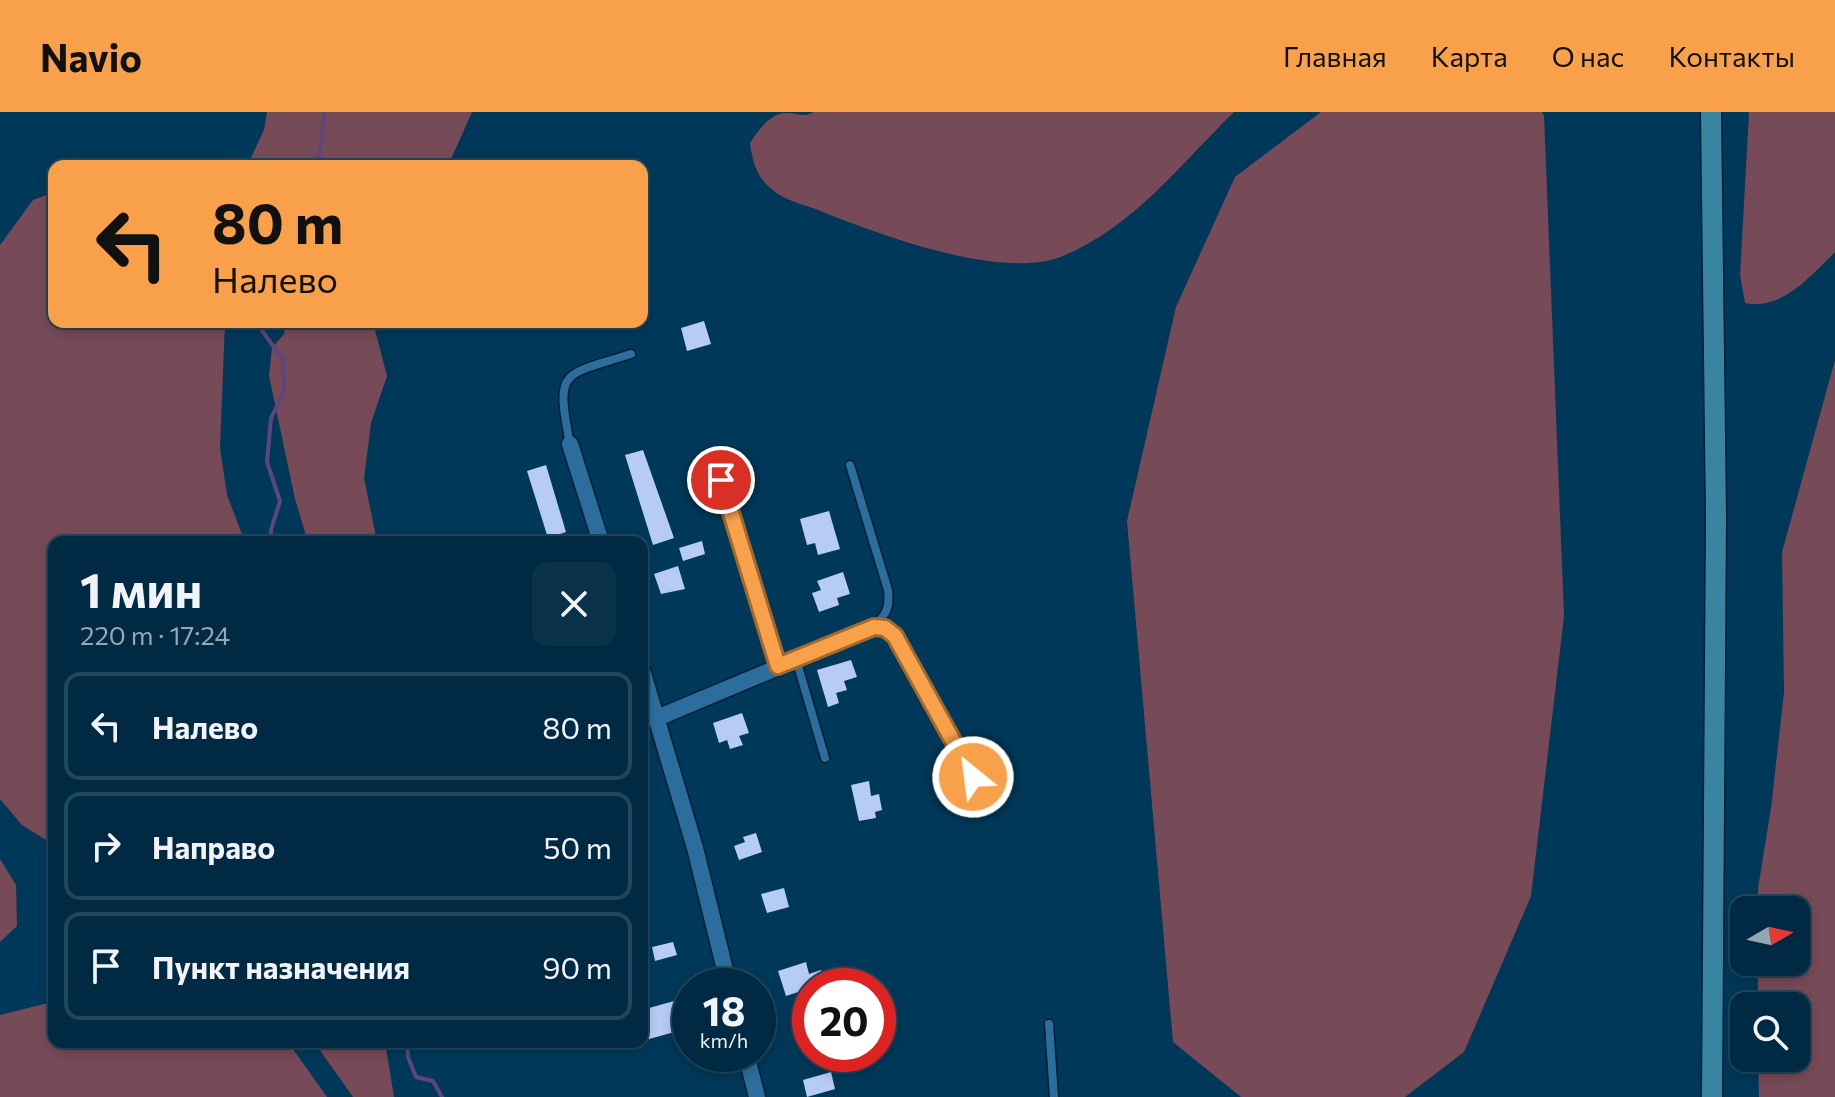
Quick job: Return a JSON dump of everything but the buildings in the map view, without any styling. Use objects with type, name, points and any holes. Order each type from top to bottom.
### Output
[{"type":"main road","points":[[1711,112],[1716,517],[1712,1097]]},
{"type":"street","points":[[570,444],[599,536]]},
{"type":"street","points":[[657,718],[874,627]]},
{"type":"street","points":[[648,689],[695,848],[725,968]]},
{"type":"street","points":[[751,1072],[757,1097]]},
{"type":"lane","points":[[570,444],[562,400],[563,385],[569,376],[631,354]]},
{"type":"lane","points":[[850,465],[888,590],[890,605],[886,615],[874,627]]},
{"type":"lane","points":[[721,480],[778,666]]},
{"type":"lane","points":[[874,627],[885,628],[895,636],[973,777]]},
{"type":"lane","points":[[795,659],[825,758]]},
{"type":"lane","points":[[1049,1024],[1054,1097]]},
{"type":"shaded area","points":[[267,112],[472,112],[451,160],[250,160],[264,130]]},
{"type":"shaded area","points":[[814,112],[1234,112],[1155,193],[1112,229],[1063,256],[1038,262],[1009,263],[976,259],[908,243],[794,202],[771,189],[758,172],[750,143],[765,123],[775,116]]},
{"type":"shaded area","points":[[1321,112],[1542,112],[1544,116],[1564,616],[1531,896],[1464,1052],[1405,1097],[1241,1097],[1173,1042],[1127,521],[1176,307],[1235,177]]},
{"type":"shaded area","points":[[1749,112],[1835,112],[1835,252],[1794,290],[1771,302],[1758,304],[1745,303],[1740,275]]},
{"type":"shaded area","points":[[48,194],[48,328],[225,328],[220,448],[227,495],[243,536],[48,536],[48,841],[22,825],[0,799],[0,245],[33,200]]},
{"type":"shaded area","points":[[285,328],[375,328],[387,376],[371,423],[364,478],[376,536],[306,536],[295,499],[269,376],[272,348],[284,334]]},
{"type":"shaded area","points":[[1835,360],[1835,1097],[1759,1097],[1758,1072],[1810,1072],[1810,992],[1758,992],[1758,976],[1810,976],[1810,896],[1758,896],[1784,692],[1782,552]]},
{"type":"shaded area","points":[[0,859],[16,885],[17,926],[0,942]]},
{"type":"shaded area","points":[[48,1003],[48,1048],[292,1048],[327,1097],[0,1097],[0,1015]]},
{"type":"shaded area","points":[[318,1048],[386,1048],[394,1097],[353,1097]]},
{"type":"waterway","points":[[319,160],[325,112]]},
{"type":"waterway","points":[[260,328],[283,360],[284,392],[271,418],[267,462],[280,501],[271,536]]},
{"type":"waterway","points":[[407,1048],[416,1077],[433,1081],[442,1097]]},
{"type":"route","points":[[721,480],[778,666],[874,627],[885,628],[895,636],[973,777]]}]
